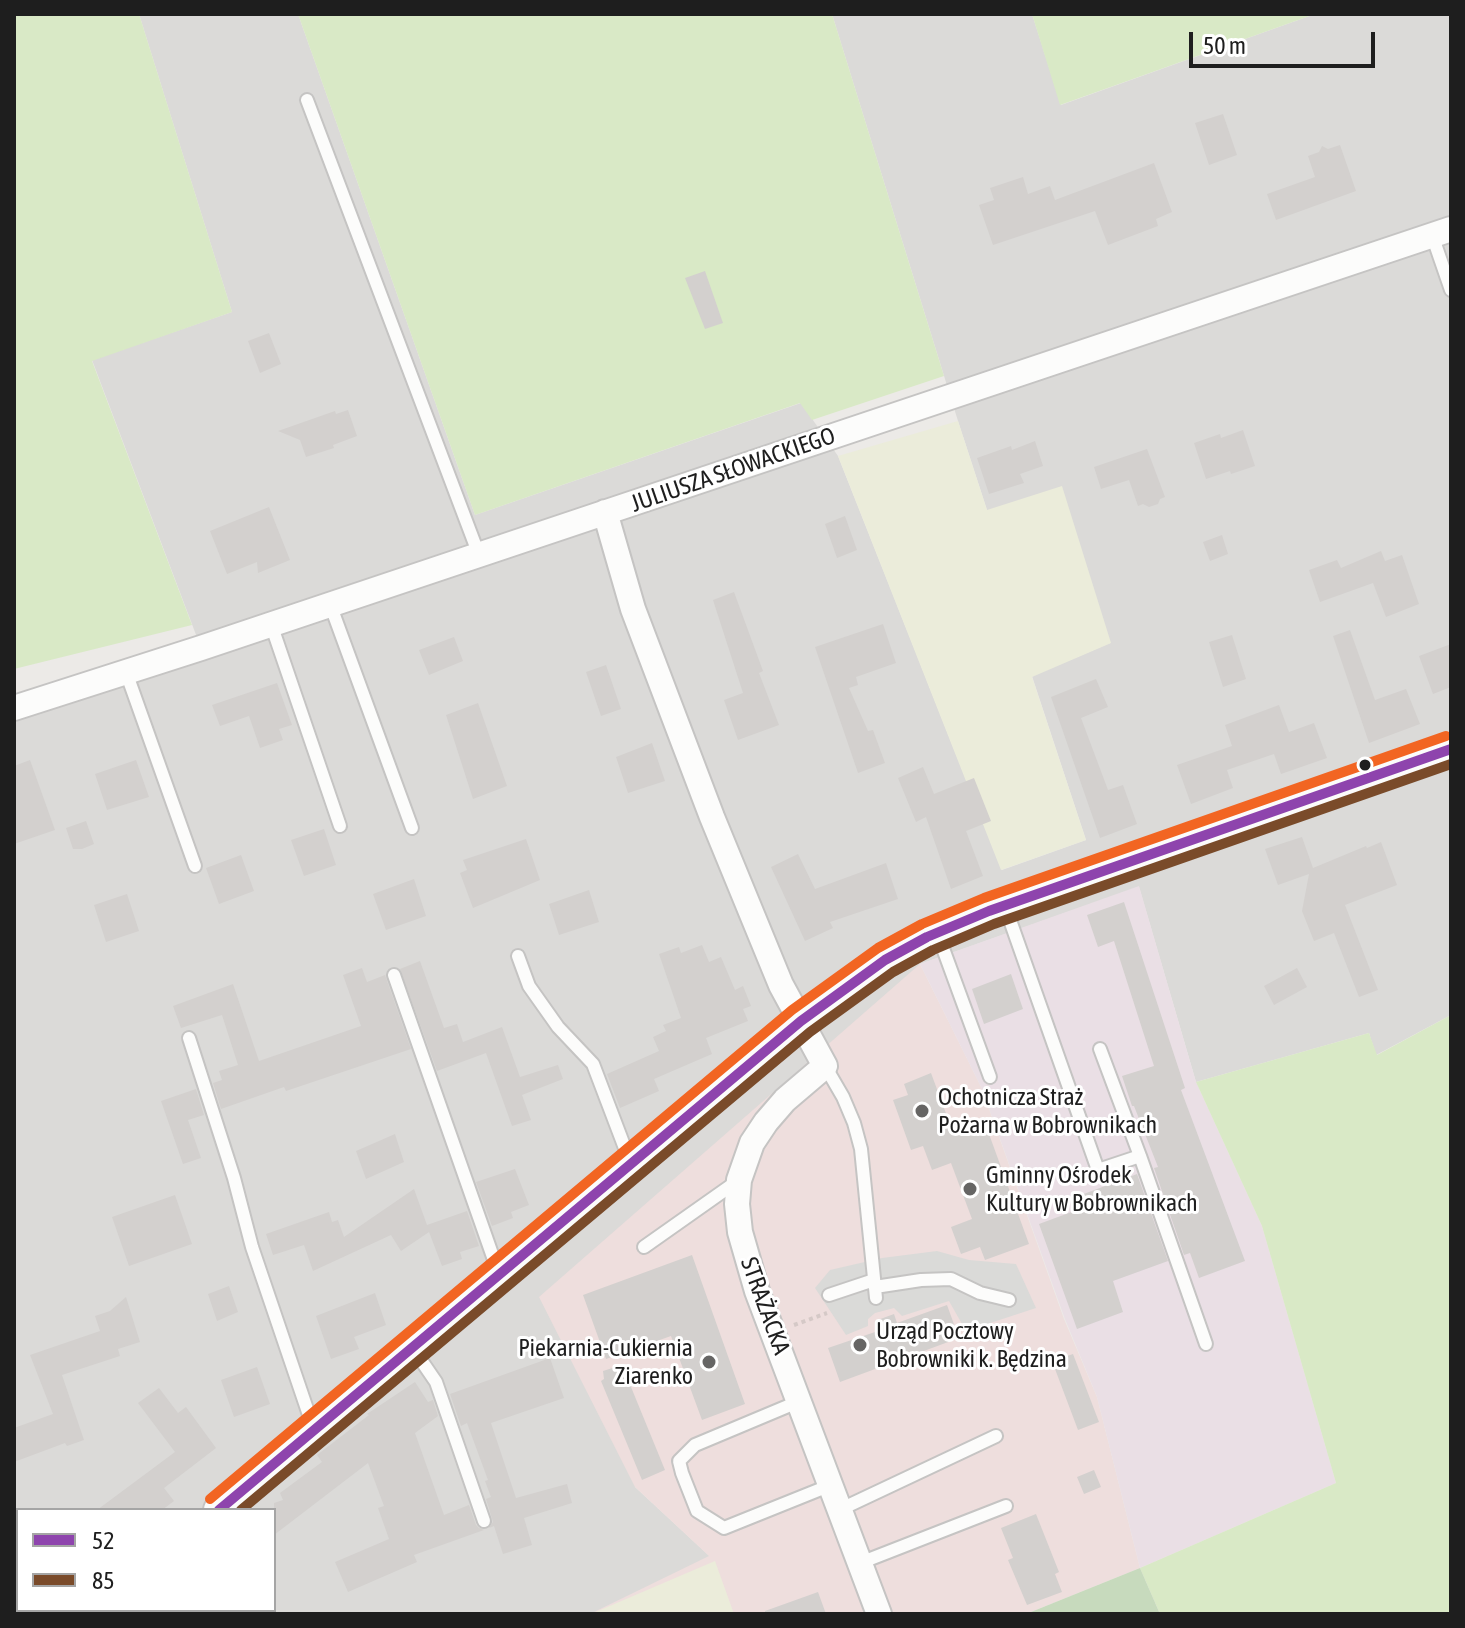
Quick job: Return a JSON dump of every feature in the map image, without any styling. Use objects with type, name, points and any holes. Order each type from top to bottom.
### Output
[{"type":"street","name":"JULIUSZA SŁOWACKIEGO","points":[[14,708],[1441,232]]},
{"type":"street","points":[[605,512],[633,609],[712,817],[781,985],[825,1066]]},
{"type":"street","points":[[221,1508],[801,1021],[885,960],[937,932],[1005,906],[1451,749]]},
{"type":"street","name":"STRAŻACKA","points":[[825,1066],[785,1100],[752,1143],[739,1180],[737,1204],[740,1232],[757,1291],[879,1614]]},
{"type":"lane","points":[[307,100],[479,555]]},
{"type":"lane","points":[[1441,232],[1451,290]]},
{"type":"lane","points":[[330,604],[412,828]]},
{"type":"lane","points":[[271,624],[340,826]]},
{"type":"lane","points":[[126,672],[195,866]]},
{"type":"lane","points":[[1005,906],[1098,1170],[1140,1156]]},
{"type":"lane","points":[[937,932],[990,1077]]},
{"type":"lane","points":[[518,956],[529,986],[558,1027],[593,1064],[631,1164]]},
{"type":"lane","points":[[394,975],[499,1274]]},
{"type":"lane","points":[[189,1038],[257,1262],[308,1412],[319,1427]]},
{"type":"lane","points":[[1100,1049],[1206,1344]]},
{"type":"lane","points":[[825,1066],[843,1097],[861,1149],[875,1288]]},
{"type":"lane","points":[[644,1247],[739,1180]]},
{"type":"lane","points":[[829,1295],[921,1280],[951,1279],[980,1293],[1009,1300]]},
{"type":"lane","points":[[412,1347],[436,1382],[484,1521]]},
{"type":"lane","points":[[800,1401],[695,1445],[679,1461],[682,1473],[697,1511],[724,1528],[831,1485]]},
{"type":"lane","points":[[839,1510],[996,1436]]},
{"type":"lane","points":[[860,1563],[1006,1506]]},
{"type":"path","points":[[773,1333],[835,1310],[829,1295]]},
{"type":"shaded area","points":[[139,14],[298,14],[475,515],[801,403],[838,456],[1002,870],[1086,840],[1032,676],[1110,643],[987,510],[832,14],[1032,14],[1061,105],[1315,14],[1451,14],[1451,1015],[1376,1055],[1369,1033],[1196,1082],[1139,887],[920,964],[635,1487],[715,1561],[591,1614],[14,1614],[14,708],[201,648],[92,360],[232,312]]},
{"type":"shaded area","points":[[1139,886],[1196,1082],[1262,1226],[1336,1483],[1140,1568],[1097,1397],[1065,1319],[982,1089],[920,964]]},
{"type":"shaded area","points":[[920,964],[982,1089],[1064,1319],[1097,1397],[1140,1568],[1026,1614],[590,1614],[709,1556],[635,1487],[539,1297]]},
{"type":"shaded area","points":[[937,1251],[969,1260],[1016,1264],[1036,1308],[966,1331],[949,1301],[902,1316],[894,1308],[875,1313],[868,1319],[868,1326],[846,1335],[815,1288],[830,1270],[882,1258]]},
{"type":"green space","points":[[14,14],[139,14],[232,312],[92,361],[192,625],[14,669]]},
{"type":"green space","points":[[298,14],[832,14],[944,376],[812,420],[800,403],[475,515]]},
{"type":"green space","points":[[1032,14],[1315,14],[1060,105]]},
{"type":"green space","points":[[958,421],[987,510],[1062,486],[1111,643],[1032,677],[1086,840],[1001,870],[838,456]]},
{"type":"green space","points":[[1451,1015],[1451,1614],[1160,1614],[1140,1568],[1336,1483],[1262,1226],[1196,1082],[1369,1033],[1377,1055]]},
{"type":"green space","points":[[715,1561],[734,1614],[591,1614]]},
{"type":"green space","points":[[1140,1568],[1160,1614],[1026,1614]]},
{"type":"building","points":[[1223,114],[1237,155],[1209,165],[1195,123]]},
{"type":"building","points":[[1340,145],[1356,191],[1276,220],[1267,194],[1315,177],[1308,156],[1319,152],[1322,146],[1328,149]]},
{"type":"building","points":[[1154,163],[1172,212],[1156,219],[1158,226],[1108,245],[1095,211],[993,245],[979,205],[994,200],[990,188],[1023,177],[1028,194],[1050,186],[1055,200]]},
{"type":"building","points":[[705,271],[723,323],[705,329],[685,278]]},
{"type":"building","points":[[269,333],[281,364],[260,373],[248,341]]},
{"type":"building","points":[[348,410],[357,436],[306,457],[300,440],[278,431],[335,411],[336,414]]},
{"type":"building","points":[[1243,430],[1255,466],[1206,479],[1194,443]]},
{"type":"building","points":[[1035,441],[1043,466],[1020,474],[1024,483],[989,494],[977,458]]},
{"type":"building","points":[[1147,449],[1165,497],[1158,504],[1138,506],[1129,480],[1101,489],[1094,467]]},
{"type":"building","points":[[269,507],[290,560],[258,573],[257,562],[227,574],[210,531]]},
{"type":"building","points":[[845,516],[857,550],[837,558],[825,524]]},
{"type":"building","points":[[1222,535],[1228,554],[1210,561],[1203,542]]},
{"type":"building","points":[[1381,551],[1385,561],[1402,555],[1419,604],[1386,617],[1373,583],[1320,602],[1309,570],[1337,560],[1341,568]]},
{"type":"building","points":[[734,592],[779,725],[738,740],[724,700],[743,693],[713,600]]},
{"type":"building","points":[[883,624],[896,663],[856,677],[858,685],[849,688],[868,731],[873,730],[885,763],[858,773],[815,647]]},
{"type":"building","points":[[1350,630],[1375,700],[1406,689],[1420,724],[1369,743],[1333,636]]},
{"type":"building","points":[[1232,635],[1246,679],[1223,687],[1209,642]]},
{"type":"building","points":[[454,637],[463,661],[429,675],[419,650]]},
{"type":"building","points":[[1451,644],[1451,687],[1433,694],[1419,656]]},
{"type":"building","points":[[606,665],[621,709],[601,716],[586,672]]},
{"type":"building","points":[[1096,679],[1108,707],[1081,718],[1108,790],[1123,785],[1137,824],[1100,838],[1051,697]]},
{"type":"building","points":[[277,683],[292,725],[279,729],[283,740],[260,748],[249,716],[220,726],[212,705]]},
{"type":"building","points":[[478,703],[507,786],[473,799],[446,715]]},
{"type":"building","points":[[1279,705],[1289,732],[1314,723],[1327,758],[1281,774],[1274,754],[1227,770],[1233,788],[1191,804],[1177,765],[1232,746],[1225,725]]},
{"type":"building","points":[[652,743],[665,781],[628,793],[616,757]]},
{"type":"building","points":[[30,760],[55,830],[14,844],[14,766]]},
{"type":"building","points":[[136,760],[149,797],[107,810],[95,774]]},
{"type":"building","points":[[923,767],[934,794],[974,778],[991,821],[966,831],[983,876],[951,889],[926,817],[916,822],[898,778]]},
{"type":"building","points":[[86,821],[94,844],[73,849],[66,828]]},
{"type":"building","points":[[324,829],[336,865],[304,876],[291,840]]},
{"type":"building","points":[[1302,837],[1313,868],[1381,842],[1397,885],[1345,905],[1378,990],[1359,997],[1334,933],[1314,941],[1302,911],[1309,874],[1278,885],[1265,849]]},
{"type":"building","points":[[526,839],[540,880],[473,908],[460,873],[467,870],[463,860]]},
{"type":"building","points":[[798,854],[815,889],[886,863],[898,899],[830,922],[833,928],[805,941],[771,867]]},
{"type":"building","points":[[241,855],[254,891],[219,904],[206,868]]},
{"type":"building","points":[[414,879],[426,916],[386,930],[373,894]]},
{"type":"building","points":[[589,890],[599,922],[559,935],[549,904]]},
{"type":"building","points":[[127,894],[139,931],[106,942],[94,905]]},
{"type":"building","points":[[1124,902],[1185,1088],[1181,1090],[1245,1261],[1199,1278],[1190,1253],[1184,1255],[1154,1168],[1158,1167],[1122,1076],[1154,1066],[1114,941],[1098,947],[1087,915]]},
{"type":"building","points":[[702,945],[709,962],[721,957],[735,990],[743,986],[751,1006],[743,1009],[748,1021],[706,1038],[712,1054],[654,1079],[659,1091],[620,1108],[607,1074],[659,1051],[653,1037],[666,1031],[663,1025],[681,1018],[659,954],[679,947],[681,953]]},
{"type":"building","points":[[420,961],[444,1028],[457,1024],[463,1042],[502,1027],[520,1077],[558,1065],[563,1079],[522,1095],[531,1120],[512,1126],[486,1053],[437,1071],[400,969]]},
{"type":"building","points":[[362,968],[367,982],[385,975],[411,1049],[286,1091],[284,1087],[221,1109],[213,1083],[222,1080],[219,1071],[238,1065],[222,1015],[181,1028],[173,1006],[233,984],[259,1061],[361,1026],[343,975]]},
{"type":"building","points":[[1297,968],[1307,987],[1274,1005],[1264,986]]},
{"type":"building","points":[[1011,974],[1023,1009],[984,1024],[972,989]]},
{"type":"building","points":[[931,1073],[954,1135],[985,1123],[1029,1244],[985,1260],[980,1247],[961,1254],[951,1227],[972,1219],[951,1163],[932,1170],[923,1146],[911,1150],[893,1100],[908,1095],[904,1084]]},
{"type":"building","points":[[196,1089],[204,1115],[188,1120],[201,1158],[183,1164],[161,1101]]},
{"type":"building","points":[[395,1134],[404,1162],[366,1179],[356,1151]]},
{"type":"building","points":[[515,1169],[529,1205],[511,1212],[513,1218],[492,1226],[476,1182]]},
{"type":"building","points":[[1137,1174],[1168,1261],[1113,1281],[1123,1312],[1077,1329],[1039,1224],[1085,1207],[1081,1195]]},
{"type":"building","points":[[414,1189],[427,1225],[467,1211],[479,1246],[460,1252],[462,1259],[442,1266],[429,1232],[401,1251],[391,1235],[313,1271],[304,1245],[273,1255],[266,1234],[329,1212],[332,1222],[338,1220],[344,1237]]},
{"type":"building","points":[[175,1195],[192,1244],[129,1266],[112,1217]]},
{"type":"building","points":[[692,1255],[745,1404],[702,1420],[671,1336],[606,1359],[583,1295]]},
{"type":"building","points":[[229,1286],[238,1312],[217,1321],[208,1294]]},
{"type":"building","points":[[375,1293],[386,1325],[354,1337],[359,1349],[331,1359],[316,1316]]},
{"type":"building","points":[[126,1297],[140,1342],[118,1349],[120,1356],[62,1375],[84,1440],[67,1446],[65,1443],[14,1462],[14,1428],[53,1414],[30,1355],[100,1331],[95,1316],[110,1311]]},
{"type":"building","points":[[947,1305],[959,1338],[840,1382],[828,1348],[878,1331],[875,1321],[894,1314],[897,1323]]},
{"type":"building","points":[[1073,1354],[1099,1422],[1078,1430],[1052,1361]]},
{"type":"building","points":[[550,1358],[564,1398],[491,1423],[516,1498],[567,1484],[572,1503],[524,1518],[532,1545],[503,1554],[494,1526],[489,1528],[493,1522],[486,1499],[491,1497],[485,1481],[488,1480],[467,1423],[461,1426],[450,1394]]},
{"type":"building","points":[[622,1365],[665,1470],[642,1480],[601,1381],[604,1379],[603,1371]]},
{"type":"building","points":[[257,1367],[270,1404],[234,1417],[221,1380]]},
{"type":"building","points":[[415,1382],[428,1402],[433,1400],[438,1416],[415,1433],[444,1515],[469,1505],[476,1525],[484,1530],[414,1555],[417,1562],[348,1592],[335,1562],[389,1539],[378,1508],[384,1506],[368,1463],[276,1533],[274,1503],[283,1500],[280,1493],[322,1462],[317,1455],[367,1414]]},
{"type":"building","points":[[159,1388],[178,1413],[186,1407],[216,1448],[164,1488],[174,1501],[165,1508],[100,1508],[175,1452],[138,1403]]},
{"type":"building","points":[[1094,1470],[1101,1487],[1084,1494],[1077,1477]]},
{"type":"building","points":[[1036,1514],[1059,1572],[1055,1574],[1062,1592],[1027,1605],[1008,1560],[1013,1558],[1001,1528]]},
{"type":"building","points":[[818,1592],[826,1614],[765,1614],[765,1611]]},
{"type":"transit line","points":[[210,1499],[792,1010],[878,948],[922,924],[984,898],[1446,736]]},
{"type":"transit line","name":"52","points":[[221,1508],[801,1021],[885,960],[927,937],[989,911],[1451,749]]},
{"type":"transit line","name":"85","points":[[243,1508],[810,1032],[893,972],[933,950],[994,924],[1451,764]]},
{"type":"place","name":"Ochotnicza Straż Pożarna w Bobrownikach","points":[[922,1111]]},
{"type":"place","name":"Gminny Ośrodek Kultury w Bobrownikach","points":[[970,1189]]},
{"type":"place","name":"Urząd Pocztowy Bobrowniki k. Będzina","points":[[860,1345]]},
{"type":"place","name":"Piekarnia-Cukiernia Ziarenko","points":[[709,1362]]}]
